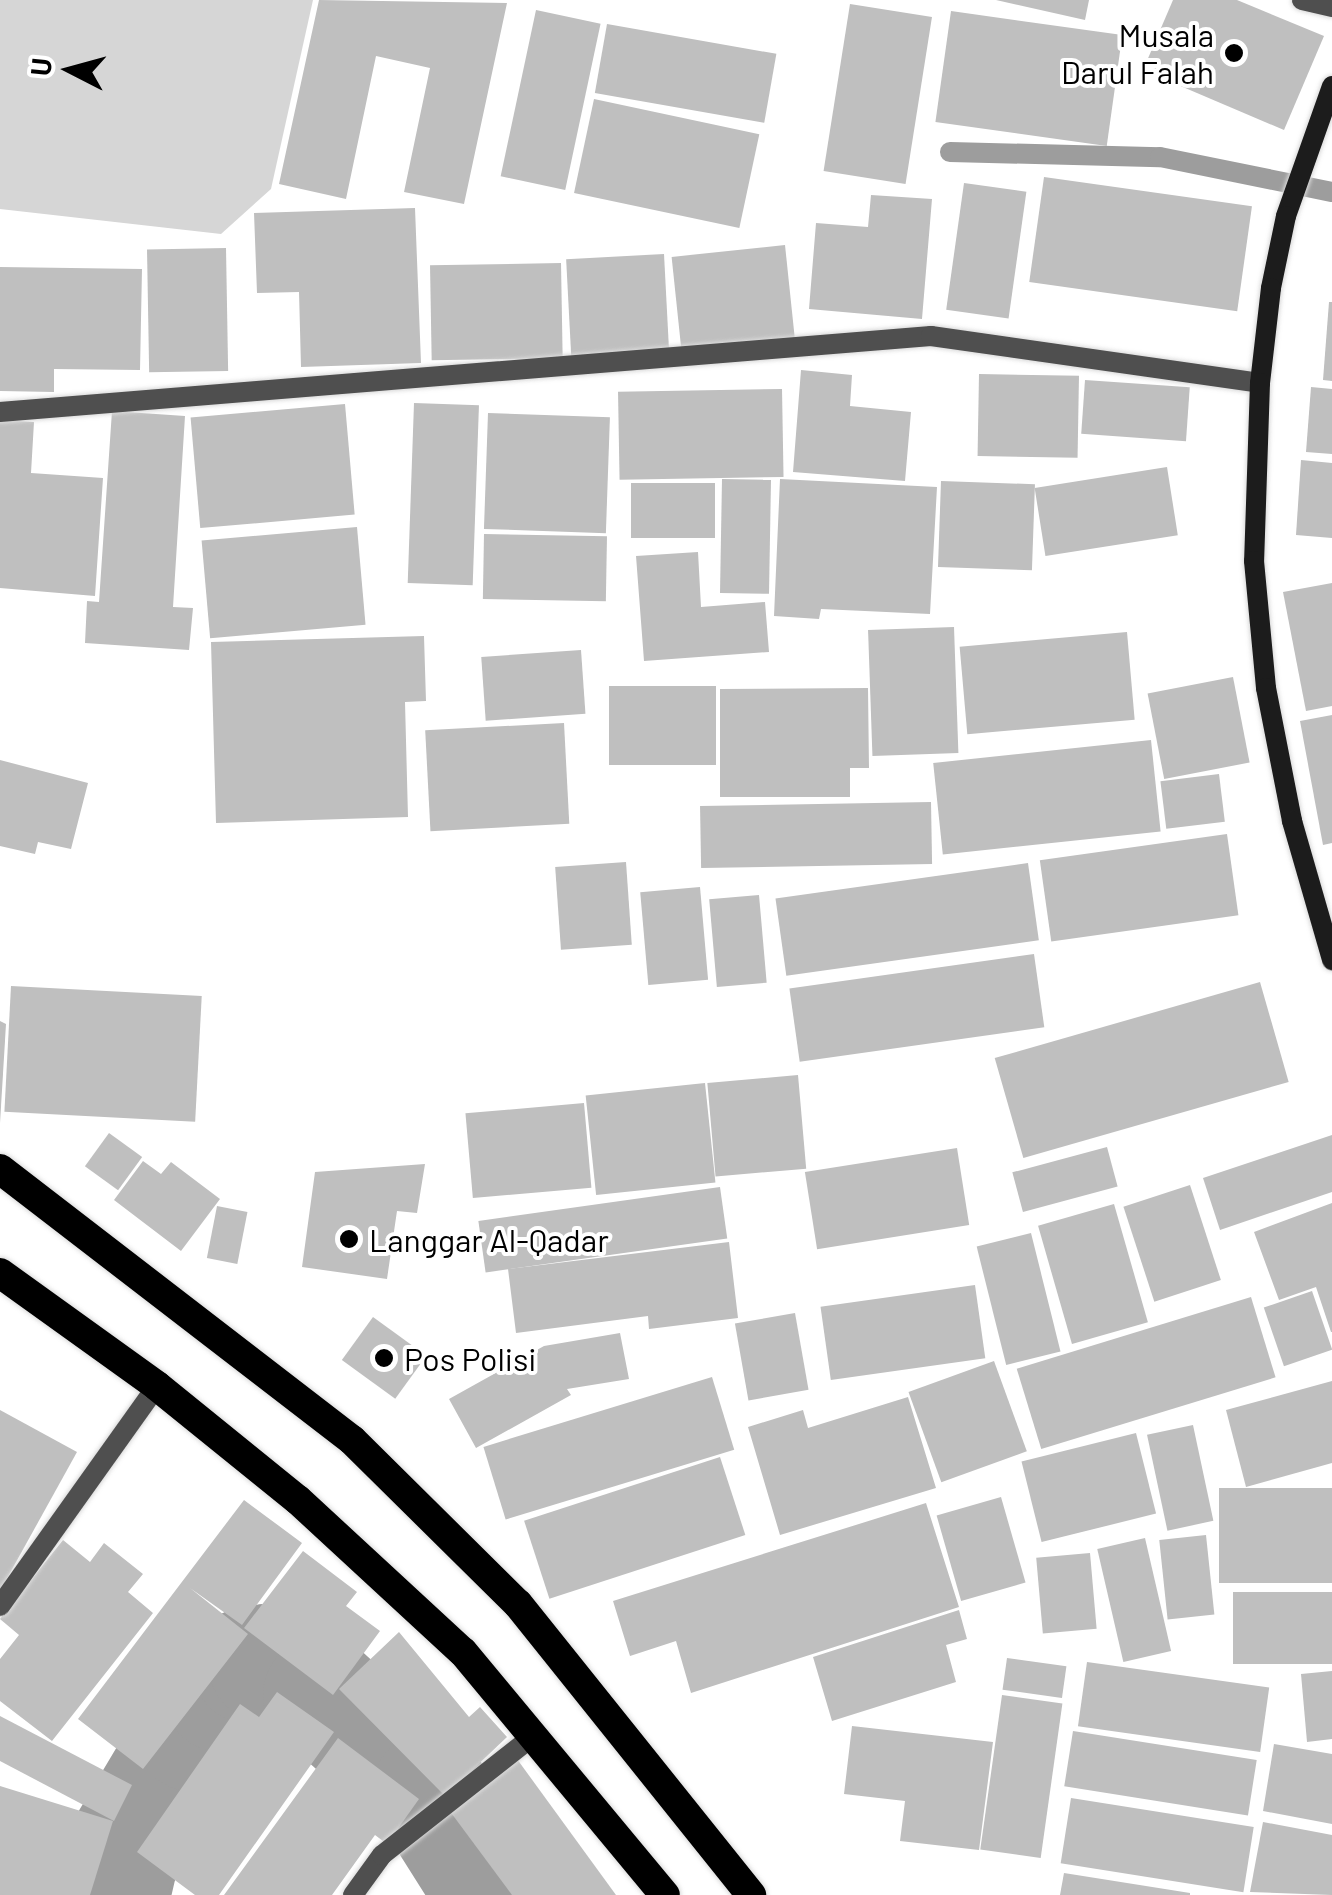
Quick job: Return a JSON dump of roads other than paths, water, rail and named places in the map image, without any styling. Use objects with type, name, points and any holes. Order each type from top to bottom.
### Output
[{"type":"highway","points":[[0,1170],[352,1440],[518,1604],[751,1895]]},
{"type":"highway","points":[[0,1274],[157,1386],[298,1500],[464,1652],[665,1895]]},
{"type":"street","points":[[1302,0],[1332,7]]},
{"type":"street","points":[[1332,86],[1286,216],[1260,383],[1254,560],[1266,688],[1292,821],[1332,960]]},
{"type":"street","points":[[0,412],[930,336],[1260,383]]},
{"type":"street","points":[[0,1606],[157,1386]]},
{"type":"street","points":[[353,1895],[382,1854],[532,1736]]},
{"type":"waterway","points":[[950,152],[1160,157],[1332,192]]},
{"type":"waterway","points":[[111,1895],[120,1857],[194,1733],[222,1693],[251,1665],[267,1663],[322,1695],[430,1792],[495,1895]]},
{"type":"place","name":"Musala Darul Falah","points":[[1234,53]]},
{"type":"place","name":"Langgar Al-Qadar","points":[[349,1239]]},
{"type":"place","name":"Pos Polisi","points":[[384,1358]]}]
